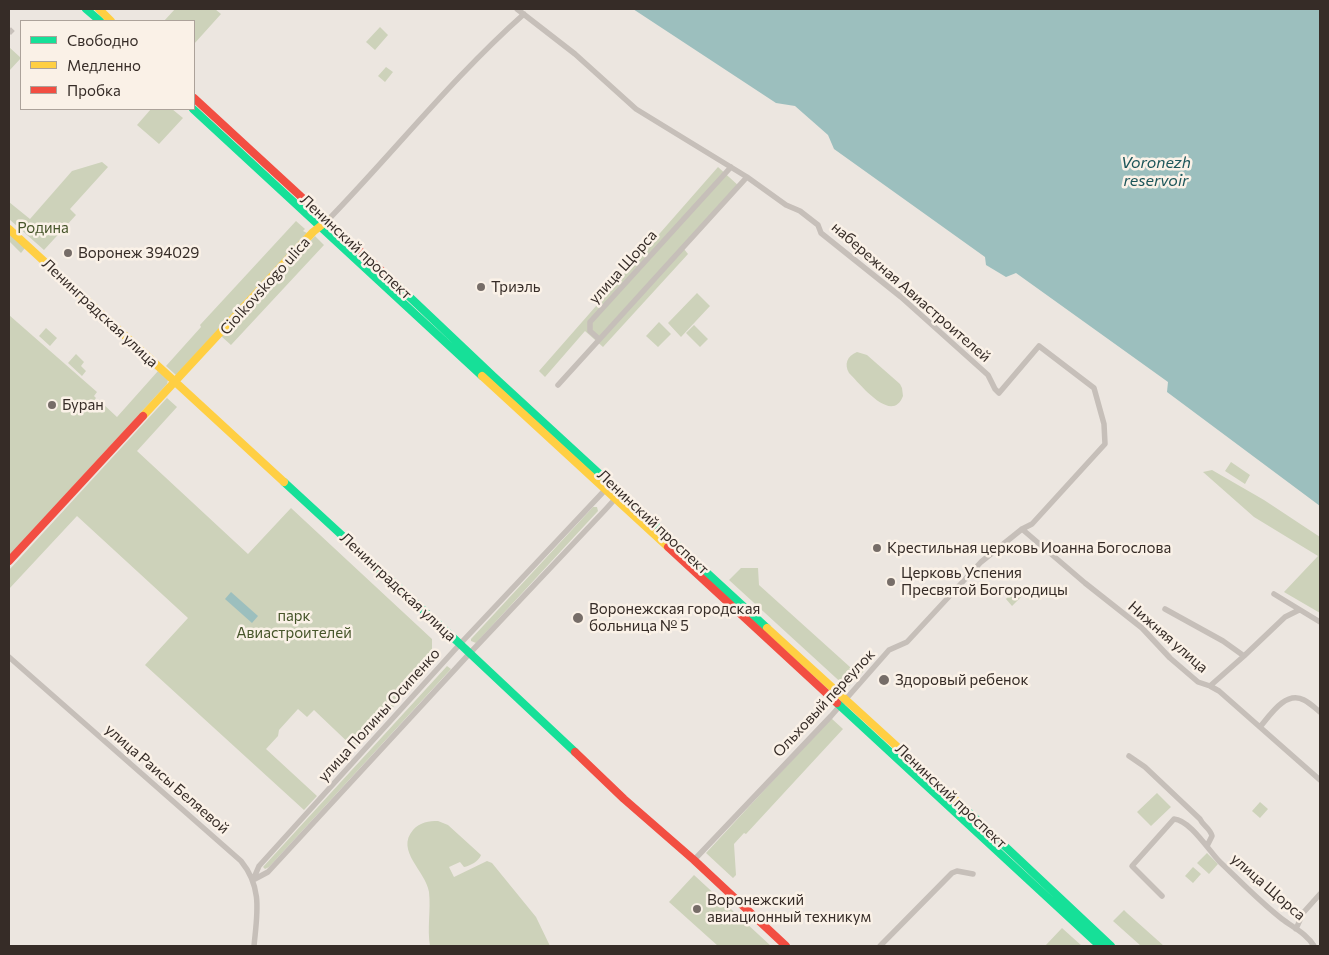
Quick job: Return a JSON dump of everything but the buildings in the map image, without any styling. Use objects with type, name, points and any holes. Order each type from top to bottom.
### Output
[{"type":"main road","points":[[86,9],[99,20]]},
{"type":"main road","points":[[99,9],[110,20]]},
{"type":"main road","name":"Ленинский проспект","points":[[195,99],[1112,946]]},
{"type":"main road","name":"Ленинский проспект","points":[[194,110],[1100,946]]},
{"type":"main road","name":"Ciolkovskogo ulica","points":[[9,561],[320,226],[328,220]]},
{"type":"main road","name":"Ленинградская улица","points":[[9,229],[470,653],[624,799],[694,860],[786,946]]},
{"type":"street","name":"набережная Авиастроителей","points":[[517,9],[575,54],[636,109],[747,177],[786,205],[800,211],[818,225],[821,233],[901,297],[988,375],[995,389],[1000,393],[1039,346],[1094,388],[1104,424],[1105,444]]},
{"type":"street","name":"Ciolkovskogo ulica","points":[[328,220],[475,61],[524,14]]},
{"type":"street","name":"улица Щорса","points":[[599,339],[590,330],[590,322],[731,168]]},
{"type":"street","points":[[558,385],[747,177]]},
{"type":"street","name":"Ольховый переулок","points":[[694,860],[889,650],[907,642],[938,611],[981,562],[1022,529],[1032,524],[1105,444]]},
{"type":"street","points":[[606,490],[617,488],[615,499]]},
{"type":"street","name":"улица Полины Осипенко","points":[[253,880],[259,866],[460,644],[606,490]]},
{"type":"street","name":"улица Полины Осипенко","points":[[253,880],[268,872],[615,499]]},
{"type":"street","name":"Нижняя улица","points":[[1022,529],[1142,628],[1170,658],[1198,682],[1218,691],[1320,780]]},
{"type":"street","points":[[1274,594],[1320,622]]},
{"type":"street","points":[[1165,609],[1224,641],[1244,656]]},
{"type":"street","points":[[1210,686],[1285,617],[1299,610]]},
{"type":"street","name":"улица Раисы Беляевой","points":[[9,657],[249,870],[258,902],[254,946]]},
{"type":"street","points":[[1260,727],[1288,699],[1297,698],[1304,700],[1320,712]]},
{"type":"street","points":[[1129,756],[1145,767],[1200,818],[1202,824],[1212,836],[1207,846]]},
{"type":"street","name":"улица Щорса","points":[[1162,896],[1132,866],[1174,819],[1180,819],[1245,888],[1310,939],[1314,946]]},
{"type":"street","points":[[880,946],[952,874],[957,871],[973,874]]},
{"type":"street","points":[[1296,929],[1303,914],[1320,894]]},
{"type":"green space","points":[[175,9],[215,9],[221,14],[195,43],[195,20],[165,20]]},
{"type":"green space","points":[[380,27],[388,35],[375,50],[366,42]]},
{"type":"green space","points":[[9,47],[20,59],[9,71]]},
{"type":"green space","points":[[386,67],[393,72],[385,82],[378,76]]},
{"type":"green space","points":[[150,110],[173,110],[183,118],[159,144],[137,125]]},
{"type":"green space","name":"Родина","points":[[102,162],[108,167],[70,209],[76,215],[44,250],[9,219],[9,202],[30,219],[72,171]]},
{"type":"green space","points":[[718,167],[740,187],[684,249],[688,254],[603,347],[585,331],[545,377],[539,371]]},
{"type":"green space","points":[[296,221],[305,229],[303,231],[307,233],[176,375],[166,366],[201,327],[200,325]]},
{"type":"green space","points":[[9,233],[25,248],[21,253],[9,241]]},
{"type":"green space","points":[[315,236],[324,245],[231,345],[221,336]]},
{"type":"green space","points":[[697,293],[710,306],[681,337],[668,323]]},
{"type":"green space","name":"Буран","points":[[9,315],[97,392],[94,396],[96,398],[92,403],[98,407],[102,403],[117,417],[158,371],[168,380],[167,384],[9,556]]},
{"type":"green space","points":[[659,322],[671,334],[658,347],[646,336]]},
{"type":"green space","points":[[694,325],[708,339],[700,347],[686,333]]},
{"type":"green space","points":[[46,328],[57,338],[50,346],[39,336]]},
{"type":"green space","points":[[857,352],[867,355],[900,384],[903,396],[898,404],[891,406],[876,399],[849,373],[847,361]]},
{"type":"green space","points":[[76,354],[84,362],[81,366],[86,371],[82,376],[68,363]]},
{"type":"green space","name":"парк Авиастроителей","points":[[167,398],[177,407],[137,451],[248,554],[291,508],[432,639],[432,664],[355,749],[314,710],[307,717],[298,709],[279,730],[278,736],[266,749],[317,796],[304,810],[145,665],[188,618],[77,516],[9,589],[9,570]]},
{"type":"green space","points":[[1231,462],[1250,475],[1245,484],[1225,471]]},
{"type":"green space","points":[[1212,470],[1264,500],[1320,537],[1320,613],[1284,592],[1318,556],[1254,517],[1203,472]]},
{"type":"green space","points":[[593,507],[597,507],[598,511],[476,643],[471,641],[471,639]]},
{"type":"green space","points":[[741,568],[758,568],[759,585],[850,667],[864,671],[847,688],[729,580]]},
{"type":"green space","points":[[1016,587],[1023,595],[1012,606],[1006,599]]},
{"type":"green space","points":[[447,666],[451,669],[269,867],[265,869],[263,867]]},
{"type":"green space","points":[[831,718],[843,729],[746,834],[744,833],[734,844],[736,875],[733,878],[706,853]]},
{"type":"green space","points":[[1157,793],[1171,807],[1151,826],[1137,812]]},
{"type":"green space","points":[[1260,802],[1268,809],[1260,818],[1252,811]]},
{"type":"green space","points":[[438,821],[448,825],[481,855],[469,866],[464,867],[460,862],[449,867],[454,877],[487,861],[492,863],[536,917],[550,946],[430,946],[429,892],[427,884],[413,861],[407,846],[408,838],[416,827],[425,822]]},
{"type":"green space","points":[[1207,853],[1218,864],[1209,874],[1197,863]]},
{"type":"green space","points":[[1193,867],[1201,874],[1193,883],[1185,876]]},
{"type":"green space","name":"Воронежский авиационный техникум","points":[[694,875],[771,946],[718,946],[669,902]]},
{"type":"green space","points":[[1124,910],[1164,946],[1141,946],[1113,921]]},
{"type":"green space","points":[[1062,928],[1082,946],[1045,946]]},
{"type":"water","name":"Voronezh reservoir","points":[[633,9],[1320,9],[1320,506],[1167,392],[1168,382],[1016,273],[1006,277],[986,265],[985,257],[834,149],[828,135],[795,106],[776,103]]},
{"type":"water","points":[[231,592],[258,616],[252,623],[225,599]]},
{"type":"tunnel","points":[[9,33],[14,28]]},
{"type":"traffic: fast","points":[[86,9],[99,20]]},
{"type":"traffic: fast","points":[[194,110],[482,376]]},
{"type":"traffic: fast","points":[[397,285],[767,628]]},
{"type":"traffic: fast","points":[[284,482],[575,752]]},
{"type":"traffic: fast","points":[[837,703],[1100,946]]},
{"type":"traffic: fast","points":[[960,804],[1111,946]]},
{"type":"traffic: slow","points":[[99,9],[110,20]]},
{"type":"traffic: slow","points":[[143,416],[313,232],[328,220]]},
{"type":"traffic: slow","points":[[9,229],[284,482]]},
{"type":"traffic: slow","points":[[482,376],[668,547]]},
{"type":"traffic: slow","points":[[767,628],[960,804]]},
{"type":"traffic: jam","points":[[195,99],[397,285]]},
{"type":"traffic: jam","points":[[9,561],[143,416]]},
{"type":"traffic: jam","points":[[668,547],[837,703]]},
{"type":"traffic: jam","points":[[575,752],[786,946]]},
{"type":"place","name":"Воронеж 394029","points":[[68,253]]},
{"type":"place","name":"Триэль","points":[[481,287]]},
{"type":"place","name":"Буран","points":[[52,405]]},
{"type":"place","name":"Крестильная церковь Иоанна Богослова","points":[[877,548]]},
{"type":"place","name":"Церковь Успения Пресвятой Богородицы","points":[[891,582]]},
{"type":"place","name":"Воронежская городская больница № 5","points":[[578,618]]},
{"type":"place","name":"Здоровый ребенок","points":[[884,680]]},
{"type":"place","name":"Воронежский авиационный техникум","points":[[697,909]]}]
